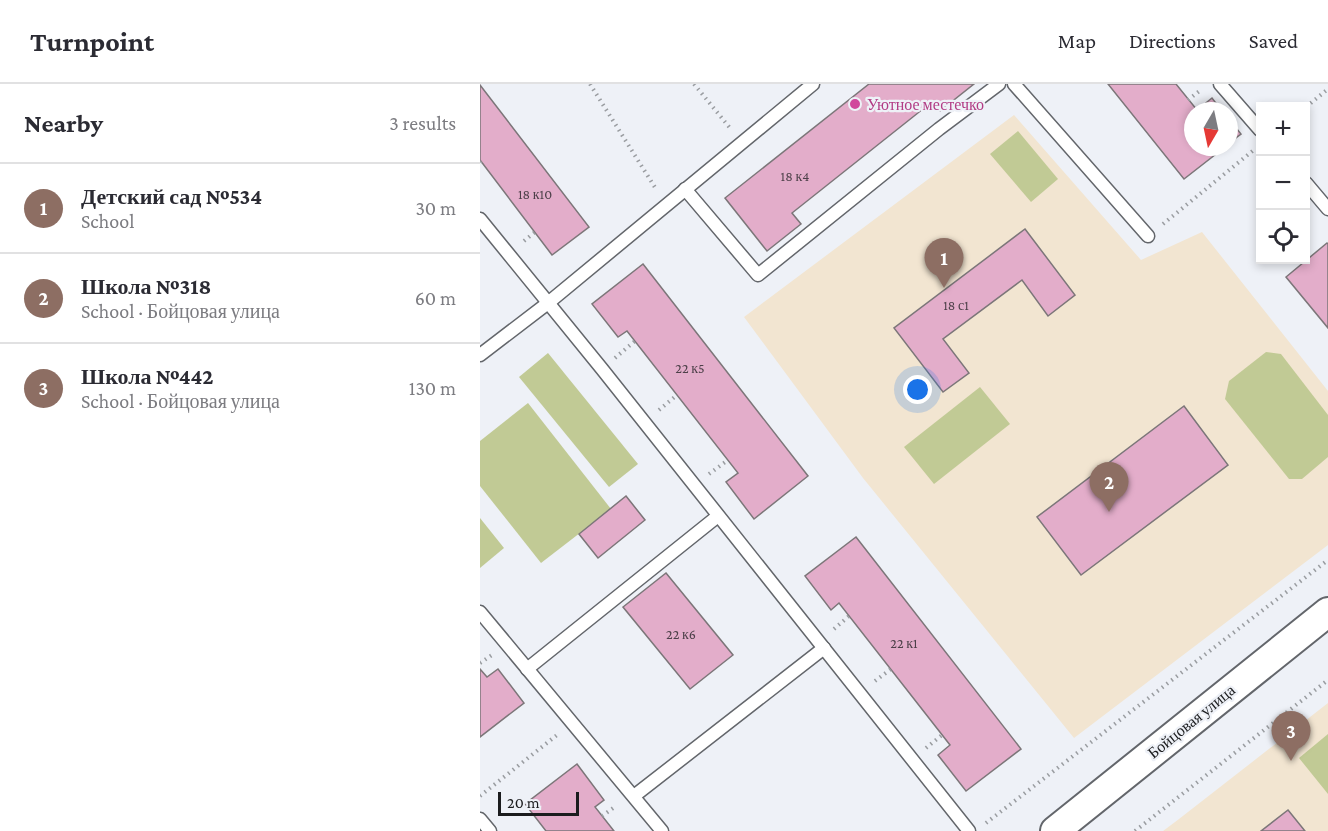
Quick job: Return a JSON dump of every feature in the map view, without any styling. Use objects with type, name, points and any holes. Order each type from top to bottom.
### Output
[{"type":"street","name":"Бойцовая улица","points":[[1055,831],[1328,612]]},
{"type":"lane","points":[[480,355],[548,303],[813,84]]},
{"type":"lane","points":[[685,189],[758,275],[939,129],[999,84]]},
{"type":"lane","points":[[1014,84],[1148,236]]},
{"type":"lane","points":[[1220,84],[1256,125]]},
{"type":"lane","points":[[1310,188],[1328,208]]},
{"type":"lane","points":[[480,219],[969,831]]},
{"type":"lane","points":[[527,669],[718,516]]},
{"type":"lane","points":[[480,612],[662,831]]},
{"type":"lane","points":[[634,796],[824,648]]},
{"type":"lane","points":[[480,819],[490,831]]},
{"type":"path","points":[[590,84],[666,205]]},
{"type":"path","points":[[694,84],[742,143]]},
{"type":"path","points":[[1188,100],[1209,84]]},
{"type":"path","points":[[1310,104],[1328,89]]},
{"type":"path","points":[[1148,236],[1256,147]]},
{"type":"path","points":[[985,824],[1328,560]]},
{"type":"path","points":[[1135,831],[1328,680]]},
{"type":"path","points":[[480,796],[572,724]]},
{"type":"shaded area","points":[[1014,115],[1141,260],[1202,232],[1328,391],[1328,545],[1074,738],[863,478],[744,317]]},
{"type":"shaded area","points":[[1328,703],[1328,831],[1163,831],[1179,819]]},
{"type":"green space","points":[[1018,131],[1058,179],[1031,202],[990,154]]},
{"type":"green space","points":[[1266,352],[1281,354],[1328,415],[1328,457],[1302,479],[1289,479],[1225,399],[1229,381]]},
{"type":"green space","points":[[548,353],[638,464],[609,487],[519,377]]},
{"type":"green space","points":[[980,387],[1010,424],[934,484],[904,447]]},
{"type":"green space","points":[[528,403],[611,509],[541,563],[480,486],[480,441]]},
{"type":"green space","points":[[480,518],[504,548],[480,568]]},
{"type":"green space","points":[[1328,734],[1328,794],[1299,758]]},
{"type":"building","points":[[869,84],[974,84],[940,111],[933,101],[792,213],[801,224],[767,251],[725,198]]},
{"type":"building","points":[[1108,84],[1176,84],[1191,102],[1184,102],[1184,156],[1213,156],[1184,179]]},
{"type":"building","points":[[480,85],[589,227],[552,255],[480,160]]},
{"type":"building","points":[[1025,229],[1075,295],[1048,316],[1022,280],[943,339],[969,373],[943,392],[894,328]]},
{"type":"building","points":[[1328,244],[1328,328],[1286,277],[1302,264],[1310,264],[1310,257]]},
{"type":"building","points":[[643,264],[808,476],[754,519],[726,482],[738,473],[627,331],[618,337],[592,304]]},
{"type":"building","points":[[1184,406],[1228,465],[1081,575],[1037,517]]},
{"type":"building","points":[[626,496],[645,520],[598,558],[579,534]]},
{"type":"building","points":[[856,537],[1021,749],[966,791],[938,755],[950,745],[839,603],[831,610],[805,576]]},
{"type":"building","points":[[666,573],[733,655],[690,689],[623,607]]},
{"type":"building","points":[[480,669],[487,677],[498,669],[524,703],[480,737]]},
{"type":"building","points":[[577,764],[604,800],[595,807],[614,831],[546,831],[525,804]]},
{"type":"building","points":[[1288,810],[1305,831],[1261,831]]},
{"type":"place","name":"Уютное местечко","points":[[855,104]]},
{"type":"place","name":"Детский сад №534","points":[[944,288]]},
{"type":"place","name":"Школа №318","points":[[1109,512]]},
{"type":"place","name":"Школа №442","points":[[1291,761]]}]
